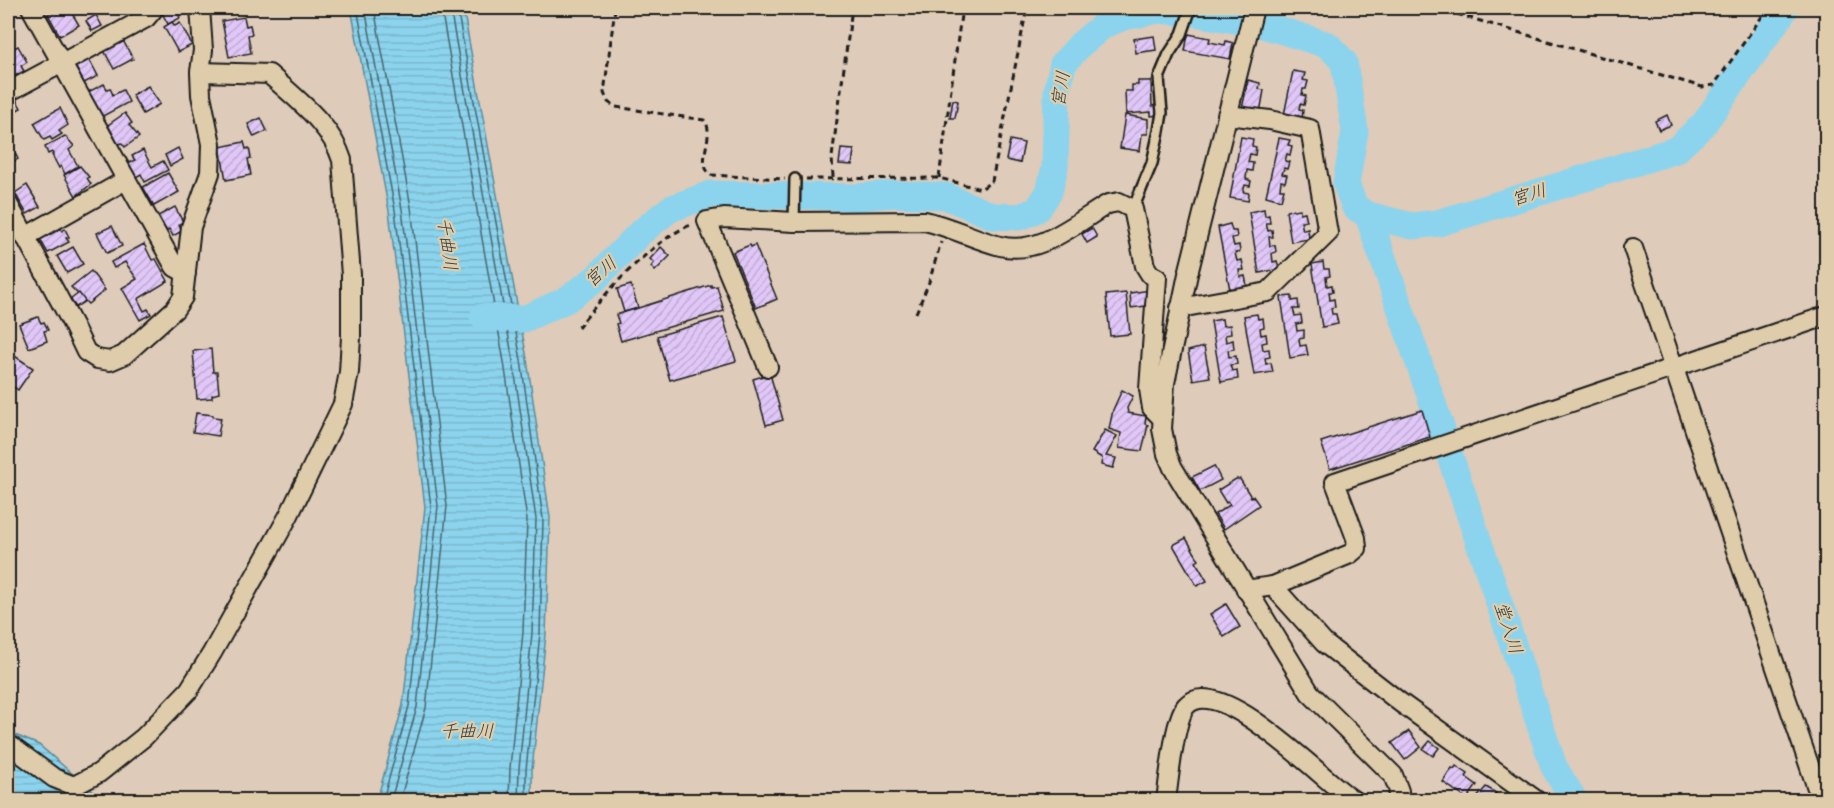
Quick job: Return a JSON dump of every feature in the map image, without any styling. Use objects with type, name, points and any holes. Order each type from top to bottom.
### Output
[{"type":"street","points":[[31,8],[175,267],[186,273]]},
{"type":"street","points":[[8,92],[146,18],[152,11],[151,8]]},
{"type":"street","points":[[8,204],[86,352],[97,359],[110,361],[124,354],[175,309],[183,297],[191,227],[210,172],[211,144],[201,95],[200,72],[203,50],[200,8]]},
{"type":"street","points":[[1254,10],[1180,308],[1165,383],[1161,417],[1164,443],[1173,468],[1310,693],[1396,779],[1400,791],[1397,801]]},
{"type":"street","points":[[8,744],[54,778],[74,786],[99,773],[144,737],[167,715],[189,690],[212,654],[288,517],[343,404],[349,372],[351,275],[342,160],[338,145],[329,131],[269,74],[200,72]]},
{"type":"street","points":[[1180,308],[1268,292],[1328,233],[1310,129],[1270,120],[1227,115]]},
{"type":"street","points":[[25,237],[126,180]]},
{"type":"street","points":[[768,367],[707,221],[794,214],[925,221],[945,225],[990,243],[1017,249],[1048,240],[1108,204],[1119,202],[1133,209],[1145,266],[1150,274],[1157,278],[1188,274]]},
{"type":"street","points":[[1633,248],[1676,368],[1821,801]]},
{"type":"street","points":[[1157,278],[1149,389],[1152,408],[1161,417]]},
{"type":"street","points":[[1246,590],[1273,586],[1350,554],[1357,548],[1356,538],[1335,482],[1827,316]]},
{"type":"street","points":[[1273,586],[1324,643],[1401,703],[1536,801]]},
{"type":"street","points":[[1166,801],[1179,720],[1186,706],[1203,698],[1223,703],[1252,719],[1353,801]]},
{"type":"lane","points":[[1133,209],[1152,164],[1159,131],[1162,113],[1159,78],[1169,54],[1182,34],[1191,8]]},
{"type":"lane","points":[[794,214],[795,182]]},
{"type":"path","points":[[615,8],[604,93],[608,102],[616,107],[704,120],[708,127],[704,164],[711,175],[795,182],[833,177],[939,178],[978,189],[988,186],[992,181],[1027,8]]},
{"type":"path","points":[[833,177],[832,157],[852,8]]},
{"type":"path","points":[[939,178],[962,8]]},
{"type":"path","points":[[1437,8],[1702,87],[1714,85],[1768,8]]},
{"type":"path","points":[[578,328],[597,303],[650,252],[684,227],[707,221]]},
{"type":"path","points":[[916,313],[929,282],[945,225]]},
{"type":"water","name":"千曲川","points":[[351,8],[463,8],[527,359],[550,518],[546,634],[532,770],[532,800],[377,800],[403,705],[425,507],[389,211]]},
{"type":"water","points":[[8,732],[39,745],[103,800],[8,800]]},
{"type":"building","points":[[60,8],[69,8],[79,25],[60,36],[48,14]]},
{"type":"building","points":[[173,8],[180,18],[168,24],[162,13]]},
{"type":"building","points":[[96,15],[102,26],[92,31],[86,21]]},
{"type":"building","points":[[244,17],[246,26],[250,25],[252,34],[248,35],[251,53],[229,57],[222,21]]},
{"type":"building","points":[[172,22],[175,26],[180,23],[192,45],[178,52],[164,27]]},
{"type":"building","points":[[1188,34],[1210,38],[1209,42],[1225,45],[1226,41],[1233,43],[1230,59],[1185,51]]},
{"type":"building","points":[[120,35],[133,59],[114,69],[101,45]]},
{"type":"building","points":[[1154,36],[1156,50],[1136,53],[1134,39]]},
{"type":"building","points":[[18,46],[27,62],[21,66],[24,71],[13,77],[8,71],[8,51]]},
{"type":"building","points":[[87,55],[98,76],[84,83],[73,62]]},
{"type":"building","points":[[1293,71],[1305,73],[1303,80],[1308,81],[1302,95],[1306,96],[1304,105],[1300,104],[1299,109],[1303,110],[1302,119],[1284,115]]},
{"type":"building","points":[[1248,80],[1260,83],[1259,89],[1264,90],[1260,113],[1242,109]]},
{"type":"building","points":[[1138,81],[1151,81],[1152,106],[1157,105],[1159,115],[1151,116],[1151,112],[1126,114],[1125,91],[1132,91],[1132,85],[1138,85]]},
{"type":"building","points":[[104,84],[107,89],[110,88],[113,95],[123,90],[129,102],[101,117],[88,92]]},
{"type":"building","points":[[148,86],[160,104],[143,114],[132,95]]},
{"type":"building","points":[[14,95],[21,108],[8,115],[8,99]]},
{"type":"building","points":[[953,100],[958,101],[955,118],[950,118]]},
{"type":"building","points":[[60,108],[68,125],[59,131],[62,134],[52,140],[50,137],[44,140],[34,123]]},
{"type":"building","points":[[125,113],[132,123],[129,125],[139,137],[125,147],[122,143],[118,144],[108,125]]},
{"type":"building","points":[[1125,115],[1148,119],[1148,134],[1142,134],[1140,151],[1120,148]]},
{"type":"building","points":[[1667,115],[1671,125],[1659,130],[1655,121]]},
{"type":"building","points":[[261,118],[267,131],[254,137],[248,124]]},
{"type":"building","points":[[65,136],[74,146],[69,150],[78,166],[65,174],[61,166],[59,168],[52,152],[48,154],[45,147]]},
{"type":"building","points":[[1241,137],[1253,139],[1252,146],[1256,147],[1255,155],[1250,154],[1248,162],[1253,163],[1252,171],[1247,170],[1246,179],[1251,181],[1250,186],[1245,185],[1243,192],[1249,193],[1248,201],[1230,198]]},
{"type":"building","points":[[1279,138],[1290,140],[1288,145],[1292,146],[1290,155],[1287,154],[1285,161],[1289,162],[1287,169],[1284,168],[1282,174],[1287,175],[1285,182],[1281,181],[1280,189],[1284,189],[1281,200],[1266,196]]},
{"type":"building","points":[[8,140],[18,159],[8,165]]},
{"type":"building","points":[[1010,140],[1024,143],[1020,163],[1006,160]]},
{"type":"building","points":[[244,142],[246,149],[249,148],[251,158],[248,159],[251,175],[226,180],[220,147]]},
{"type":"building","points":[[178,148],[183,159],[170,166],[165,155]]},
{"type":"building","points":[[841,149],[854,150],[852,165],[839,164]]},
{"type":"building","points":[[143,150],[152,167],[163,161],[168,170],[145,182],[141,174],[136,177],[128,163],[135,160],[132,156]]},
{"type":"building","points":[[80,166],[89,177],[87,178],[91,184],[76,196],[64,175]]},
{"type":"building","points":[[168,173],[179,192],[154,206],[143,187]]},
{"type":"building","points":[[27,185],[40,207],[27,214],[15,193]]},
{"type":"building","points":[[175,207],[183,222],[179,224],[182,231],[173,236],[169,229],[164,232],[156,217]]},
{"type":"building","points":[[1264,209],[1265,216],[1269,215],[1270,223],[1266,223],[1268,231],[1272,230],[1273,237],[1269,237],[1270,246],[1275,245],[1276,252],[1272,253],[1273,262],[1277,261],[1279,269],[1259,273],[1249,212]]},
{"type":"building","points":[[1300,209],[1300,213],[1305,212],[1307,221],[1301,222],[1303,230],[1308,229],[1309,239],[1291,242],[1286,211]]},
{"type":"building","points":[[58,224],[62,231],[65,229],[69,242],[48,253],[40,239],[56,230],[54,226]]},
{"type":"building","points":[[1230,224],[1232,231],[1236,231],[1237,237],[1232,238],[1234,246],[1239,245],[1240,252],[1235,253],[1237,261],[1242,260],[1244,270],[1239,270],[1240,277],[1245,276],[1247,286],[1230,290],[1218,227]]},
{"type":"building","points":[[112,226],[122,246],[107,253],[97,233]]},
{"type":"building","points":[[1092,228],[1097,237],[1087,243],[1082,234]]},
{"type":"building","points":[[144,244],[152,260],[156,259],[168,281],[138,299],[144,311],[148,309],[151,314],[140,320],[122,288],[137,279],[125,262],[114,268],[111,262]]},
{"type":"building","points":[[750,245],[751,247],[755,245],[777,299],[756,308],[733,252]]},
{"type":"building","points":[[73,247],[83,264],[67,273],[57,256]]},
{"type":"building","points":[[661,247],[670,256],[655,271],[651,267],[654,263],[650,259]]},
{"type":"building","points":[[1323,262],[1324,269],[1329,269],[1330,276],[1326,277],[1327,286],[1332,285],[1333,292],[1329,292],[1330,300],[1334,299],[1335,307],[1331,308],[1332,314],[1336,314],[1338,324],[1322,327],[1312,264]]},
{"type":"building","points":[[91,271],[105,290],[88,304],[71,287]]},
{"type":"building","points":[[631,285],[638,308],[624,312],[617,289]]},
{"type":"building","points":[[711,285],[711,287],[717,286],[724,311],[621,341],[616,315]]},
{"type":"building","points":[[1151,290],[1153,305],[1131,308],[1130,293]]},
{"type":"building","points":[[79,293],[85,301],[76,307],[70,300]]},
{"type":"building","points":[[1126,293],[1130,334],[1110,336],[1106,295]]},
{"type":"building","points":[[1292,296],[1292,301],[1298,300],[1299,309],[1293,309],[1295,316],[1301,315],[1302,323],[1296,324],[1297,331],[1304,330],[1304,338],[1299,339],[1300,346],[1306,345],[1308,355],[1290,358],[1281,297]]},
{"type":"building","points":[[1257,314],[1258,319],[1263,318],[1264,327],[1260,328],[1261,335],[1266,334],[1267,342],[1262,343],[1263,350],[1269,349],[1270,357],[1265,358],[1266,364],[1271,363],[1273,372],[1254,375],[1244,316]]},
{"type":"building","points":[[38,317],[48,330],[44,331],[47,341],[29,348],[19,324]]},
{"type":"building","points":[[723,317],[736,361],[670,380],[657,336]]},
{"type":"building","points":[[1222,319],[1223,326],[1230,325],[1231,334],[1225,335],[1226,342],[1233,340],[1234,349],[1228,350],[1229,357],[1236,356],[1237,364],[1230,365],[1232,371],[1237,370],[1238,379],[1221,382],[1211,321]]},
{"type":"building","points":[[1204,347],[1210,377],[1193,380],[1188,351]]},
{"type":"building","points":[[211,349],[213,372],[217,372],[219,393],[212,395],[212,398],[197,399],[193,351]]},
{"type":"building","points":[[10,353],[33,368],[18,390],[8,383]]},
{"type":"building","points":[[770,374],[783,420],[766,425],[753,379]]},
{"type":"building","points":[[1122,390],[1133,396],[1127,408],[1128,413],[1146,416],[1145,424],[1148,425],[1142,451],[1119,448],[1121,433],[1109,429],[1113,410]]},
{"type":"building","points":[[1422,410],[1430,437],[1330,469],[1321,442]]},
{"type":"building","points":[[196,413],[221,418],[218,436],[193,432]]},
{"type":"building","points":[[1105,430],[1117,436],[1106,456],[1116,458],[1113,468],[1101,465],[1102,458],[1092,452]]},
{"type":"building","points":[[1214,466],[1221,480],[1200,491],[1192,477]]},
{"type":"building","points":[[1240,479],[1259,505],[1224,529],[1215,514],[1230,505],[1226,503],[1218,490]]},
{"type":"building","points":[[1186,538],[1199,560],[1196,562],[1207,581],[1197,586],[1173,545]]},
{"type":"building","points":[[1226,604],[1240,627],[1224,637],[1210,614]]},
{"type":"building","points":[[1409,731],[1421,747],[1405,760],[1392,743]]},
{"type":"building","points":[[1430,741],[1439,748],[1433,756],[1423,749]]},
{"type":"building","points":[[1456,766],[1468,774],[1466,777],[1477,785],[1467,799],[1443,782],[1452,768]]},
{"type":"building","points":[[1486,787],[1496,793],[1493,800],[1475,800]]},
{"type":"waterway","name":"宮川","points":[[483,317],[524,319],[566,300],[595,279],[640,233],[670,209],[711,194],[945,196],[993,216],[1020,217],[1038,209],[1049,192],[1055,167],[1057,91],[1063,64],[1081,44],[1104,25],[1124,17],[1158,10],[1195,13],[1263,25],[1328,45],[1344,62],[1355,131],[1346,184],[1355,207],[1368,215],[1412,226],[1438,223],[1676,150],[1703,125],[1786,8]]},
{"type":"waterway","name":"堂入川","points":[[1368,215],[1442,430]]},
{"type":"waterway","name":"堂入川","points":[[1449,453],[1554,767],[1574,800]]}]
